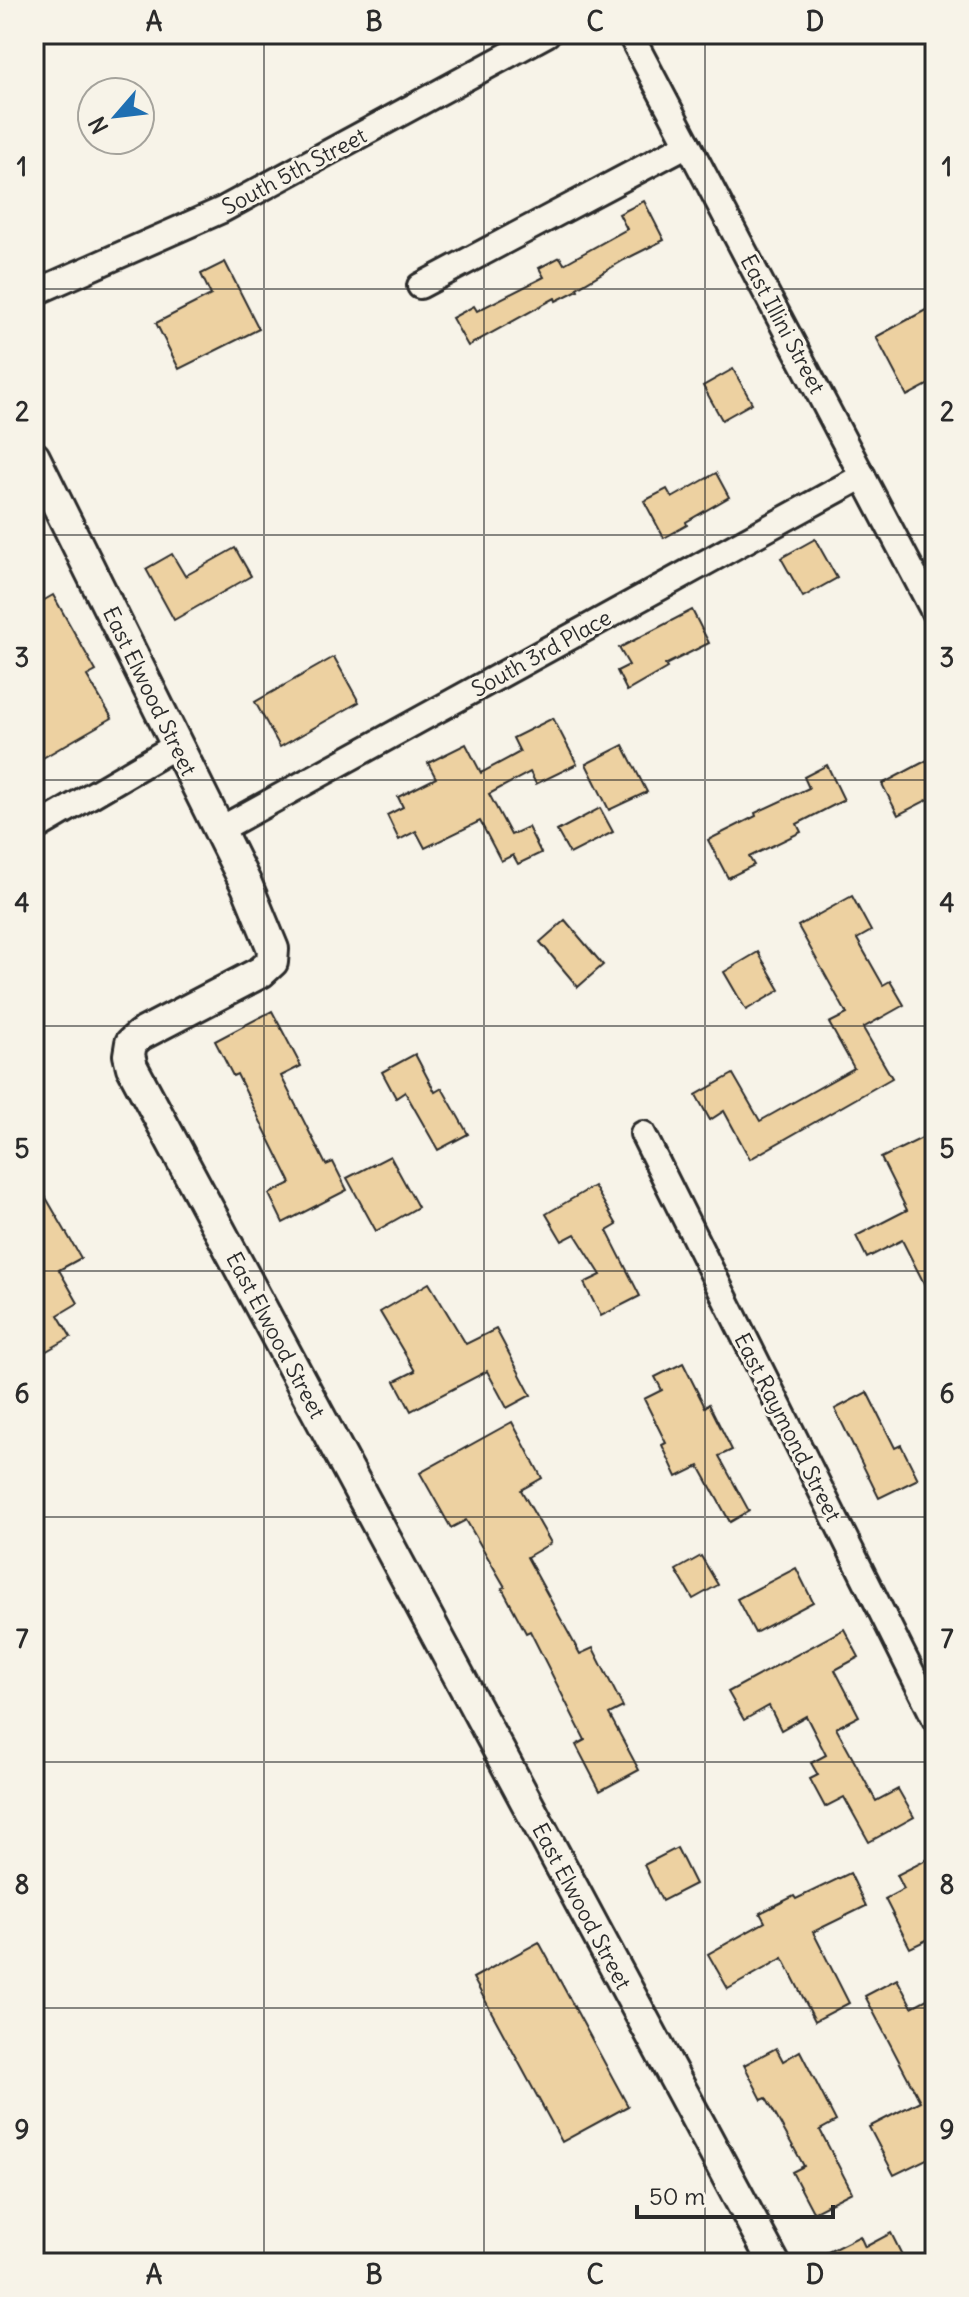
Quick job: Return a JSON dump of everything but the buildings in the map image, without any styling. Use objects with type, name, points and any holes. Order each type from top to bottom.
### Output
[{"type":"street","name":"South 5th Street","points":[[34,293],[222,210],[547,34]]},
{"type":"street","name":"East Illini Street","points":[[630,34],[935,614]]},
{"type":"street","points":[[420,286],[688,144]]},
{"type":"street","name":"East Elwood Street","points":[[34,457],[247,886],[273,949],[272,962],[261,972],[140,1035],[131,1043],[129,1055],[132,1067],[774,2263]]},
{"type":"street","name":"South 3rd Place","points":[[219,830],[863,476]]},
{"type":"street","points":[[34,829],[177,745]]},
{"type":"street","name":"East Raymond Street","points":[[643,1134],[935,1719]]}]
